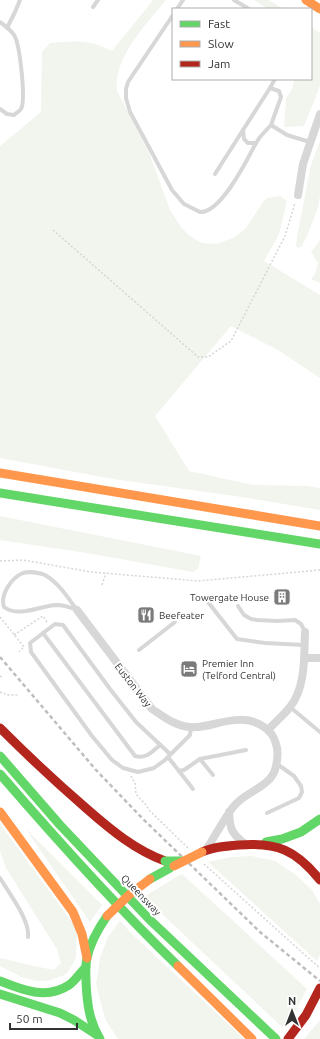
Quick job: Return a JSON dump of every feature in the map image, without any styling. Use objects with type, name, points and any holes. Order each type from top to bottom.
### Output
[{"type":"main road","points":[[306,0],[320,9]]},
{"type":"main road","points":[[0,473],[320,526]]},
{"type":"main road","points":[[0,493],[121,514],[320,544]]},
{"type":"main road","points":[[0,728],[64,789],[122,839],[138,850],[167,864]]},
{"type":"main road","name":"Queensway","points":[[0,756],[60,825],[149,919],[276,1039]]},
{"type":"main road","points":[[0,774],[48,830],[139,928],[252,1039]]},
{"type":"main road","points":[[0,812],[73,912],[79,925],[83,936],[86,962],[87,1002],[90,1018],[99,1037]]},
{"type":"main road","points":[[0,981],[26,991],[41,994],[55,992],[69,984],[86,962],[93,940],[100,925],[107,916],[129,895],[167,864],[203,855],[226,846],[282,839],[301,832],[320,819]]},
{"type":"main road","points":[[257,843],[272,845],[288,850],[312,869],[320,880]]},
{"type":"main road","points":[[288,1039],[310,1010],[318,992]]},
{"type":"main road","points":[[0,994],[61,1014],[80,1024],[99,1037]]},
{"type":"street","points":[[298,195],[303,164],[320,114]]},
{"type":"street","name":"Euston Way","points":[[77,610],[152,709],[166,719],[180,726],[192,728],[246,719],[258,722],[268,730]]},
{"type":"street","points":[[203,855],[236,803],[263,785],[272,776],[277,764],[278,748],[274,737],[268,730],[290,707],[298,690],[304,670],[304,632]]},
{"type":"street","points":[[305,658],[320,658]]},
{"type":"street","points":[[230,812],[230,824],[232,830],[235,836],[245,844]]},
{"type":"lane","points":[[7,28],[16,12],[20,0]]},
{"type":"lane","points":[[93,7],[98,0]]},
{"type":"lane","points":[[234,0],[247,8]]},
{"type":"lane","points":[[172,16],[128,82],[126,98],[130,112],[172,190],[184,204],[202,213],[212,207],[224,196],[256,143],[271,126],[280,97],[279,91],[270,88]]},
{"type":"lane","points":[[0,22],[14,34],[18,44],[22,103],[21,108],[14,115],[7,114],[0,109]]},
{"type":"lane","points":[[215,174],[274,80]]},
{"type":"lane","points":[[271,126],[287,135],[310,142]]},
{"type":"lane","points":[[243,130],[244,139],[248,143],[256,143]]},
{"type":"lane","points":[[32,572],[44,575],[53,581],[77,610],[65,606],[55,605],[16,612],[8,610],[2,603],[5,592],[13,580],[22,574],[32,572]]},
{"type":"lane","points":[[204,597],[237,639],[266,643],[304,645]]},
{"type":"lane","points":[[238,606],[244,615],[251,619],[278,621],[295,620],[301,624],[304,632]]},
{"type":"lane","points":[[139,650],[175,622]]},
{"type":"lane","points":[[192,728],[190,735],[169,756],[154,768],[138,772],[123,768],[112,760],[92,736],[31,652],[30,643],[55,624],[63,625],[110,690],[132,717],[160,745],[169,756],[193,789]]},
{"type":"lane","points":[[43,633],[135,756],[140,758],[147,756],[160,745]]},
{"type":"lane","points":[[290,707],[320,732]]},
{"type":"lane","points":[[179,771],[184,770],[200,759],[246,750]]},
{"type":"lane","points":[[200,759],[213,775]]},
{"type":"lane","points":[[268,814],[299,798],[302,792],[301,786],[294,776],[277,764]]},
{"type":"lane","points":[[0,878],[23,916],[29,932],[28,938]]},
{"type":"path","points":[[53,230],[198,357],[208,357],[231,341],[285,236],[298,195]]},
{"type":"path","points":[[0,561],[23,560],[91,572],[198,581],[320,570]]},
{"type":"path","points":[[102,585],[106,573]]},
{"type":"path","points":[[14,635],[43,616]]},
{"type":"path","points":[[0,617],[24,647],[19,652]]},
{"type":"path","points":[[0,692],[8,695],[19,695]]},
{"type":"path","points":[[130,775],[135,783],[136,794],[150,811],[191,850]]},
{"type":"path","points":[[203,855],[320,968]]},
{"type":"shaded area","points":[[153,0],[166,0],[136,37],[124,58],[117,79],[117,91],[150,155],[170,210],[181,227],[190,236],[202,243],[217,244],[235,237],[246,228],[267,198],[280,196],[287,201],[279,234],[264,261],[320,295],[320,378],[278,350],[231,326],[155,416],[189,471],[253,485],[307,486],[320,488],[320,510],[242,497],[113,479],[0,458],[0,146],[41,112],[42,52],[50,43],[74,41],[97,44],[112,51]]},
{"type":"shaded area","points":[[254,0],[269,0],[281,8],[266,8]]},
{"type":"shaded area","points":[[312,28],[320,33],[320,86],[304,126],[284,127],[286,99],[293,87],[294,80],[312,80]]},
{"type":"shaded area","points":[[320,141],[320,196],[318,207],[308,234],[302,246],[298,248],[296,246],[297,237],[311,165]]},
{"type":"shaded area","points":[[320,240],[320,283],[311,279],[315,274],[318,263],[311,252]]},
{"type":"shaded area","points":[[0,516],[201,556],[198,569],[193,572],[87,553],[0,540]]},
{"type":"shaded area","points":[[0,824],[77,929],[76,957],[67,973],[62,976],[47,981],[37,981],[24,978],[0,966],[0,958],[54,970],[61,963],[57,949],[6,868],[0,851]]},
{"type":"shaded area","points":[[25,828],[102,905],[90,922]]},
{"type":"shaded area","points":[[252,856],[275,861],[296,875],[312,890],[320,904],[320,955],[317,961],[208,862],[231,857]]},
{"type":"shaded area","points":[[182,874],[307,989],[293,1015],[283,1028],[144,897]]},
{"type":"shaded area","points":[[120,921],[244,1039],[118,1039],[105,1019],[96,984],[100,958],[108,937]]},
{"type":"shaded area","points":[[320,1020],[320,1039],[304,1039]]},
{"type":"railway","points":[[0,657],[96,770],[143,819],[260,932],[320,981]]},
{"type":"traffic: fast","points":[[0,493],[320,544]]},
{"type":"traffic: fast","points":[[0,756],[60,825],[149,919],[276,1039]]},
{"type":"traffic: fast","points":[[0,774],[87,872],[178,966]]},
{"type":"traffic: fast","points":[[266,842],[282,839],[301,832],[320,819]]},
{"type":"traffic: fast","points":[[165,861],[182,861]]},
{"type":"traffic: fast","points":[[150,879],[170,868]]},
{"type":"traffic: fast","points":[[100,1039],[93,1025],[89,1012],[86,990],[86,961],[92,942],[107,916]]},
{"type":"traffic: fast","points":[[0,981],[17,988],[34,992],[52,992],[61,990],[69,985],[86,967]]},
{"type":"traffic: fast","points":[[0,994],[60,1013],[97,1035]]},
{"type":"traffic: slow","points":[[306,0],[320,9]]},
{"type":"traffic: slow","points":[[0,473],[320,526]]},
{"type":"traffic: slow","points":[[0,812],[73,912],[82,934],[87,958]]},
{"type":"traffic: slow","points":[[174,866],[202,852]]},
{"type":"traffic: slow","points":[[107,916],[129,895],[150,879]]},
{"type":"traffic: slow","points":[[178,966],[252,1039]]},
{"type":"traffic: jam","points":[[0,728],[21,749],[105,824],[133,845],[165,861]]},
{"type":"traffic: jam","points":[[202,852],[224,846],[252,844],[275,847],[285,850],[303,861],[320,880]]},
{"type":"traffic: jam","points":[[288,1039],[306,1015],[320,988]]},
{"type":"place","name":"Towergate House","points":[[282,597]]},
{"type":"place","name":"Beefeater","points":[[146,615]]},
{"type":"place","name":"Premier Inn (Telford Central)","points":[[189,669]]}]
